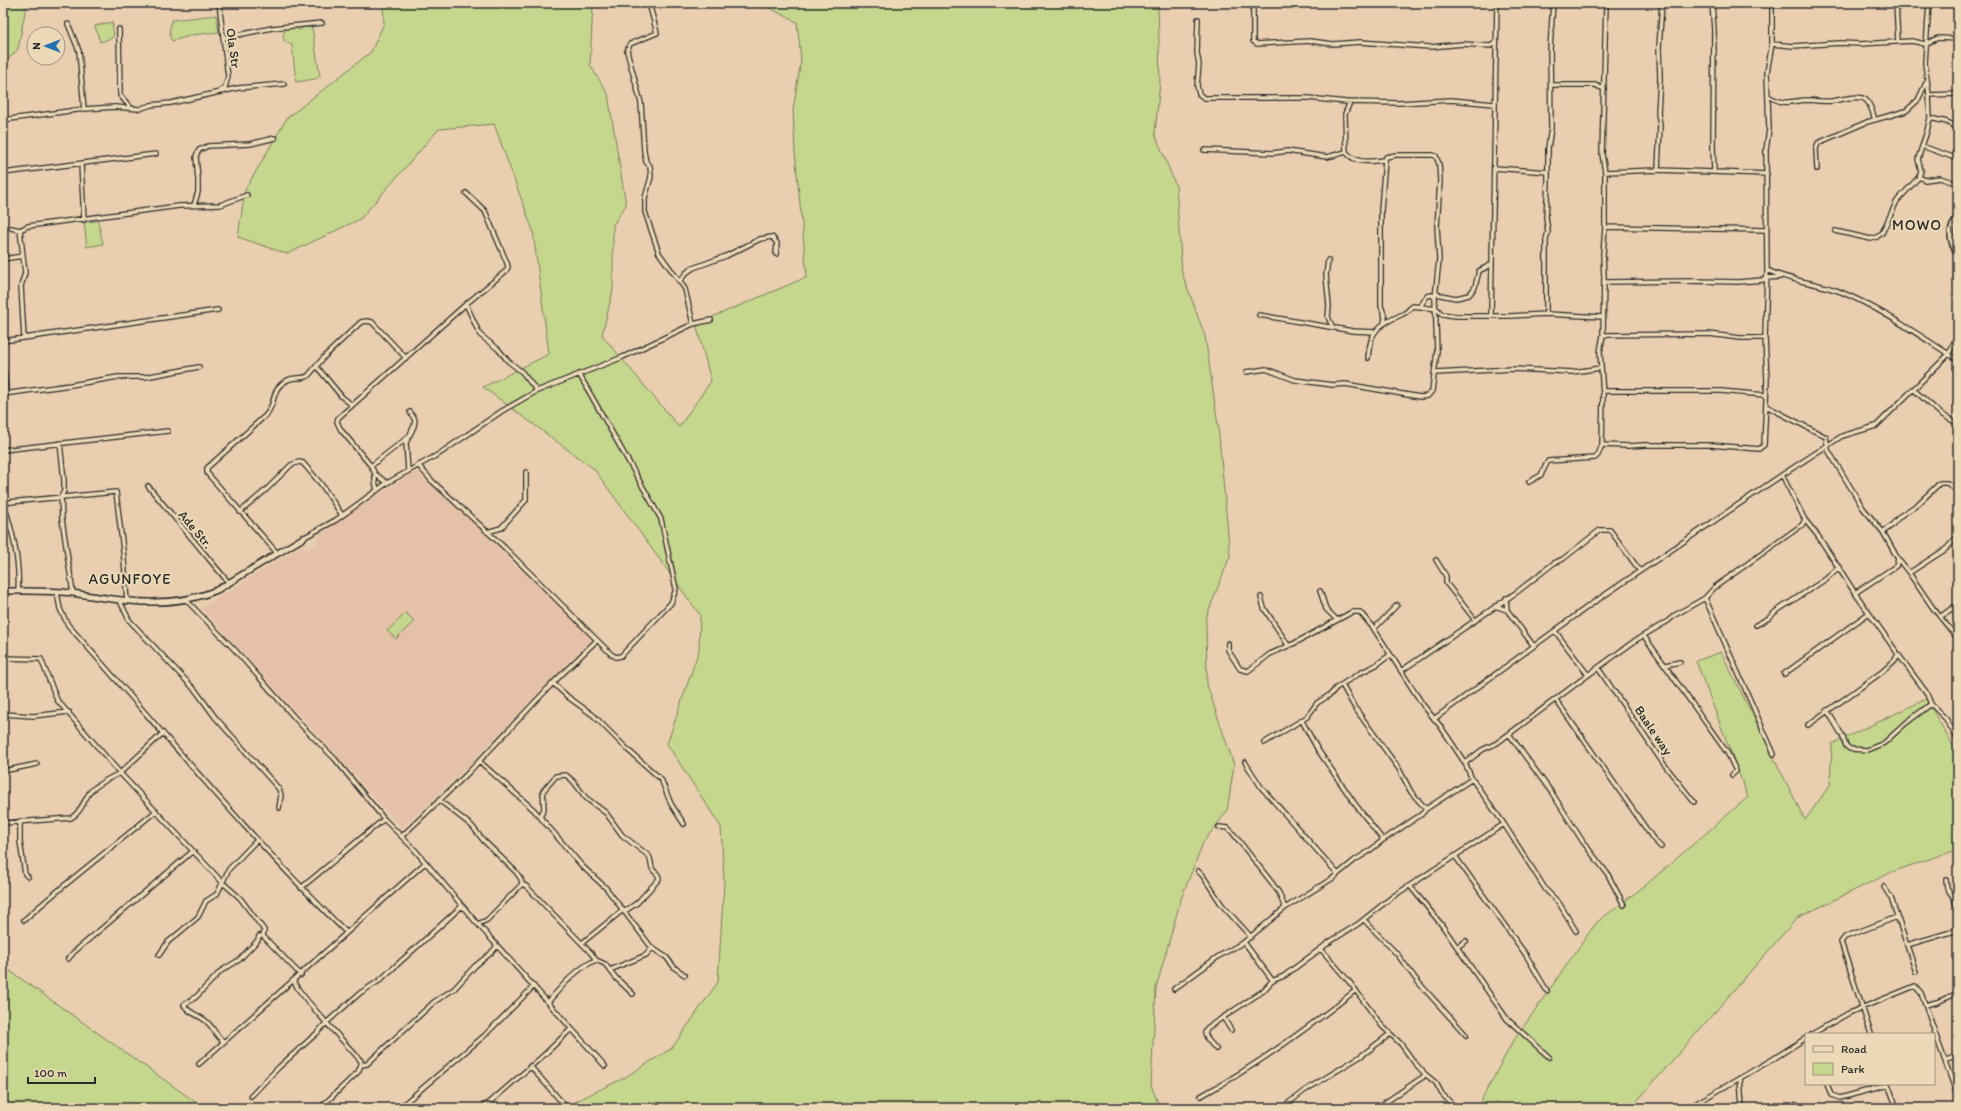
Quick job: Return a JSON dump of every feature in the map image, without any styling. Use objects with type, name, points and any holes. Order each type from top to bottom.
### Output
[{"type":"street","name":"Ola Str","points":[[219,3],[228,77],[225,87],[219,92]]},
{"type":"street","points":[[649,3],[657,33],[630,44],[627,51],[640,103],[646,162],[650,166],[651,176],[645,198],[645,212],[659,253],[685,289],[693,324]]},
{"type":"street","points":[[1254,3],[1253,41],[1257,44],[1310,41],[1333,44],[1360,42],[1430,47],[1463,44],[1490,46],[1496,43]]},
{"type":"street","points":[[1491,315],[1490,280],[1492,264],[1494,168],[1493,132],[1496,118],[1494,104],[1496,101],[1497,3]]},
{"type":"street","points":[[1546,314],[1546,240],[1548,232],[1546,217],[1551,85],[1550,49],[1553,3]]},
{"type":"street","points":[[1529,482],[1541,475],[1548,461],[1595,458],[1598,455],[1602,445],[1603,391],[1600,352],[1603,336],[1603,255],[1605,227],[1605,172],[1602,154],[1606,3]]},
{"type":"street","points":[[1658,170],[1660,125],[1658,112],[1659,47],[1662,3]]},
{"type":"street","points":[[1712,3],[1714,30],[1714,172]]},
{"type":"street","points":[[1602,445],[1711,445],[1762,448],[1764,442],[1766,406],[1765,395],[1767,380],[1765,338],[1767,278],[1766,150],[1769,129],[1767,105],[1767,68],[1772,44],[1772,3]]},
{"type":"street","points":[[1896,3],[1896,32],[1898,42]]},
{"type":"street","points":[[1835,231],[1871,239],[1877,237],[1882,233],[1897,202],[1919,177],[1921,171],[1918,159],[1930,118],[1925,63],[1925,44],[1928,37],[1929,3]]},
{"type":"street","points":[[1198,19],[1197,53],[1199,64],[1197,86],[1202,97],[1308,98],[1350,102],[1399,103],[1451,100],[1494,104]]},
{"type":"street","points":[[223,38],[272,28],[322,23]]},
{"type":"street","points":[[68,24],[79,51],[84,109]]},
{"type":"street","points":[[119,29],[120,95],[130,107]]},
{"type":"street","points":[[1772,44],[1793,46],[1912,41],[1925,44],[1938,38],[1958,39]]},
{"type":"street","points":[[1490,46],[1496,51]]},
{"type":"street","points":[[1817,169],[1816,149],[1818,143],[1875,120],[1899,114],[1913,106],[1918,100],[1927,81]]},
{"type":"street","points":[[3,120],[84,109],[130,107],[139,109],[151,105],[171,103],[219,92],[284,84]]},
{"type":"street","points":[[1551,85],[1595,85],[1604,89]]},
{"type":"street","points":[[1929,95],[1958,94]]},
{"type":"street","points":[[1768,96],[1775,100],[1792,103],[1806,100],[1832,101],[1842,98],[1862,98],[1869,104],[1875,120]]},
{"type":"street","points":[[1767,105],[1775,100]]},
{"type":"street","points":[[1246,372],[1266,369],[1295,380],[1345,384],[1425,397],[1432,391],[1435,373],[1436,296],[1439,259],[1437,227],[1440,181],[1438,160],[1436,156],[1433,155],[1396,155],[1386,157],[1385,160],[1357,161],[1346,152],[1345,114],[1350,102]]},
{"type":"street","points":[[1930,118],[1947,122],[1958,128]]},
{"type":"street","points":[[194,205],[198,192],[196,156],[198,150],[208,146],[250,144],[275,138]]},
{"type":"street","points":[[1922,146],[1958,159]]},
{"type":"street","points":[[1204,150],[1273,153],[1287,151],[1327,157],[1346,152]]},
{"type":"street","points":[[3,173],[156,154]]},
{"type":"street","points":[[1384,323],[1385,317],[1381,306],[1381,234],[1385,160]]},
{"type":"street","points":[[81,164],[84,220]]},
{"type":"street","points":[[1494,168],[1548,172]]},
{"type":"street","points":[[1605,172],[1658,170],[1767,174]]},
{"type":"street","points":[[1919,177],[1925,180],[1940,178],[1958,184]]},
{"type":"street","points":[[387,483],[375,474],[371,466],[337,425],[338,418],[466,304],[506,271],[508,267],[485,211],[466,194]]},
{"type":"street","points":[[11,228],[20,230],[28,226],[84,220],[144,210],[194,205],[227,204],[246,195]]},
{"type":"street","points":[[1958,198],[1957,220],[1952,228],[1951,236],[1958,255]]},
{"type":"street","points":[[1605,227],[1767,230]]},
{"type":"street","points":[[20,230],[25,273],[21,286],[24,338]]},
{"type":"street","points":[[680,281],[686,273],[693,268],[726,256],[760,239],[772,238],[775,240],[777,243],[776,254]]},
{"type":"street","points":[[3,259],[23,256]]},
{"type":"street","points":[[1328,260],[1326,275],[1329,306],[1328,317],[1333,328]]},
{"type":"street","points":[[1420,307],[1428,296],[1432,295],[1456,298],[1469,295],[1475,287],[1479,271],[1492,264]]},
{"type":"street","points":[[1767,270],[1781,277]]},
{"type":"street","points":[[1604,282],[1738,282],[1781,277],[1817,284],[1843,293],[1890,318],[1958,360]]},
{"type":"street","points":[[466,304],[480,335],[498,349],[508,361],[522,372],[537,391]]},
{"type":"street","points":[[1368,358],[1369,342],[1374,332],[1390,319],[1406,312],[1411,306],[1437,309],[1442,314],[1456,316],[1516,316],[1546,314],[1603,317]]},
{"type":"street","points":[[3,341],[218,310]]},
{"type":"street","points":[[1259,315],[1333,328],[1374,332]]},
{"type":"street","points":[[1385,317],[1390,319]]},
{"type":"street","points":[[3,591],[57,592],[127,602],[158,603],[186,600],[203,596],[229,583],[342,515],[387,483],[502,411],[537,391],[552,383],[580,374],[693,324],[711,320]]},
{"type":"street","points":[[278,554],[207,473],[207,468],[266,414],[272,407],[274,394],[277,388],[290,379],[308,376],[325,356],[361,322],[372,322],[406,358]]},
{"type":"street","points":[[1434,719],[1554,631],[1827,444],[1842,436],[1876,426],[1949,354],[1958,333]]},
{"type":"street","points":[[1603,336],[1709,334],[1740,338],[1765,338]]},
{"type":"street","points":[[3,359],[5,394],[71,386],[118,377],[145,378],[199,367]]},
{"type":"street","points":[[317,367],[342,397],[352,406]]},
{"type":"street","points":[[1435,373],[1513,369],[1573,372],[1601,368]]},
{"type":"street","points":[[418,465],[432,481],[505,548],[611,654],[616,657],[625,654],[671,603],[676,589],[661,519],[580,374]]},
{"type":"street","points":[[1913,389],[1941,414],[1958,424]]},
{"type":"street","points":[[1603,391],[1721,391],[1765,395]]},
{"type":"street","points":[[1766,406],[1826,437],[1828,450],[1863,508],[1883,532],[1898,559],[1958,639]]},
{"type":"street","points":[[408,471],[406,444],[415,420],[410,412]]},
{"type":"street","points":[[3,450],[168,431]]},
{"type":"street","points":[[371,466],[408,437]]},
{"type":"street","points":[[60,443],[64,480],[64,491],[60,497],[73,594]]},
{"type":"street","points":[[240,512],[267,489],[291,465],[299,462],[302,463],[321,484],[342,515]]},
{"type":"street","points":[[487,532],[501,528],[526,500],[526,472]]},
{"type":"street","points":[[375,474],[377,490]]},
{"type":"street","points":[[1782,475],[1805,520],[1818,536],[1868,613],[1926,692],[1931,704],[1946,719],[1957,738]]},
{"type":"street","points":[[1883,532],[1900,516],[1917,506],[1940,483],[1947,483],[1958,491]]},
{"type":"street","name":"Ade Str.","points":[[148,486],[229,583]]},
{"type":"street","points":[[18,591],[19,580],[12,536],[3,505],[10,502],[114,491],[118,494],[127,602]]},
{"type":"street","points":[[1465,763],[1509,734],[1588,675],[1668,621],[1675,614],[1705,598],[1715,588],[1802,525],[1805,520]]},
{"type":"street","points":[[1802,525],[1809,525]]},
{"type":"street","points":[[1401,671],[1495,606],[1554,562],[1563,559],[1600,530],[1610,530],[1640,571]]},
{"type":"street","points":[[1909,573],[1946,549],[1958,536]]},
{"type":"street","points":[[1855,593],[1896,566],[1898,559]]},
{"type":"street","points":[[1436,560],[1446,576],[1446,583],[1475,620]]},
{"type":"street","points":[[1896,566],[1905,568]]},
{"type":"street","points":[[1756,625],[1770,618],[1775,612],[1826,579],[1839,567]]},
{"type":"street","points":[[1320,591],[1326,609],[1338,620]]},
{"type":"street","points":[[57,592],[62,614],[68,625],[256,840],[301,888],[346,932]]},
{"type":"street","points":[[1261,597],[1264,608],[1288,645]]},
{"type":"street","points":[[1506,598],[1507,610],[1533,646]]},
{"type":"street","points":[[1705,598],[1774,754]]},
{"type":"street","points":[[186,600],[235,650],[302,726],[335,759],[384,819],[402,836],[462,906],[605,1066]]},
{"type":"street","points":[[120,601],[124,611],[133,624],[196,691],[214,717],[279,789],[281,795],[279,808]]},
{"type":"street","points":[[1940,617],[1958,604]]},
{"type":"street","points":[[1374,629],[1397,605]]},
{"type":"street","points":[[1495,606],[1507,610]]},
{"type":"street","points":[[1228,643],[1230,653],[1240,669],[1245,671],[1288,645],[1352,612],[1358,611],[1365,617],[1374,629],[1390,655],[1465,763],[1472,779],[1504,824],[1546,890],[1559,903],[1576,931]]},
{"type":"street","points":[[1784,674],[1868,613]]},
{"type":"street","points":[[1554,631],[1588,675]]},
{"type":"street","points":[[1644,636],[1680,689],[1703,718],[1728,754],[1736,771],[1732,775]]},
{"type":"street","points":[[402,836],[478,761],[553,683],[598,640]]},
{"type":"street","points":[[1808,725],[1882,672],[1895,660],[1898,654]]},
{"type":"street","points":[[1264,743],[1302,721],[1310,715],[1317,703],[1360,673],[1376,665],[1390,655]]},
{"type":"street","points":[[3,658],[41,659],[44,664],[53,694],[120,773],[223,883],[240,898],[264,930],[263,936]]},
{"type":"street","points":[[1665,665],[1680,662]]},
{"type":"street","name":"Baale way","points":[[1598,668],[1659,757],[1694,802]]},
{"type":"street","points":[[553,683],[568,697],[593,715],[629,751],[661,779],[671,804],[684,824]]},
{"type":"street","points":[[1342,686],[1355,708],[1399,769],[1411,792],[1426,809]]},
{"type":"street","points":[[1556,700],[1654,840],[1661,847]]},
{"type":"street","points":[[1827,710],[1842,735],[1846,746],[1850,749],[1868,750],[1884,742],[1931,704]]},
{"type":"street","points":[[3,714],[33,716],[69,712]]},
{"type":"street","points":[[1302,721],[1318,750],[1355,804],[1383,840]]},
{"type":"street","points":[[3,823],[71,818],[78,812],[91,792],[106,780],[120,773],[163,733]]},
{"type":"street","points":[[1509,734],[1552,793],[1583,842],[1608,873],[1624,906]]},
{"type":"street","points":[[478,761],[540,816],[582,866],[606,888],[652,948],[666,957],[675,968],[685,975]]},
{"type":"street","points":[[1245,762],[1261,786],[1338,874]]},
{"type":"street","points":[[3,772],[37,764]]},
{"type":"street","points":[[540,816],[544,809],[543,791],[556,776],[566,775],[573,781],[586,798],[606,813],[622,835],[649,856],[652,867],[658,874],[659,879],[637,903],[624,910],[582,943]]},
{"type":"street","points":[[1174,989],[1223,954],[1244,942],[1285,908],[1338,874],[1383,840],[1422,814],[1426,809],[1472,779]]},
{"type":"street","points":[[439,800],[472,826],[483,840],[516,872],[521,879],[522,884],[526,886],[582,943],[596,960],[605,964],[633,994]]},
{"type":"street","points":[[24,920],[67,882],[100,858],[156,811]]},
{"type":"street","points":[[301,888],[384,819]]},
{"type":"street","points":[[20,821],[20,842],[25,874],[28,878]]},
{"type":"street","points":[[1216,1049],[1206,1038],[1205,1031],[1262,991],[1273,981],[1284,976],[1364,920],[1392,897],[1504,824]]},
{"type":"street","points":[[1219,827],[1228,828],[1232,832],[1279,893],[1285,908]]},
{"type":"street","points":[[159,955],[168,942],[193,923],[202,910],[206,900],[217,894],[229,869],[235,861],[256,840]]},
{"type":"street","points":[[68,959],[74,952],[193,851]]},
{"type":"street","points":[[1456,856],[1526,955],[1547,991]]},
{"type":"street","points":[[199,1064],[223,1040],[294,981],[346,932],[425,863]]},
{"type":"street","points":[[1198,871],[1204,876],[1222,905],[1250,937]]},
{"type":"street","points":[[1946,879],[1947,888],[1954,898],[1958,912]]},
{"type":"street","points":[[478,924],[487,920],[522,884]]},
{"type":"street","points":[[1410,886],[1457,947],[1507,1020],[1550,1057]]},
{"type":"street","points":[[1884,887],[1891,898],[1916,972]]},
{"type":"street","points":[[251,1096],[279,1067],[318,1033],[326,1023],[360,993],[378,981],[462,906]]},
{"type":"street","points":[[1871,1033],[1841,942],[1845,937],[1897,917]]},
{"type":"street","points":[[1364,920],[1397,954],[1418,982],[1466,1035]]},
{"type":"street","points":[[1907,946],[1958,930]]},
{"type":"street","points":[[223,1040],[215,1035],[206,1021],[193,1014],[184,1005],[196,997],[221,971],[239,960],[258,940],[259,936],[263,936]]},
{"type":"street","points":[[263,936],[301,974]]},
{"type":"street","points":[[1457,947],[1466,941]]},
{"type":"street","points":[[1244,942],[1273,981]]},
{"type":"street","points":[[361,1065],[367,1064],[434,1002],[454,988],[475,966],[498,946]]},
{"type":"street","points":[[610,970],[646,955],[652,948]]},
{"type":"street","points":[[1321,949],[1356,990],[1382,1026],[1401,1044],[1424,1074],[1436,1083],[1442,1094],[1456,1108]]},
{"type":"street","points":[[549,1002],[568,981],[590,962],[596,960]]},
{"type":"street","points":[[294,981],[296,989],[326,1023],[341,1037],[361,1061],[358,1072],[320,1108]]},
{"type":"street","points":[[399,1108],[484,1036],[490,1027],[534,986]]},
{"type":"street","points":[[1814,1033],[1862,1008],[1915,986],[1921,993],[1946,1060],[1958,1098]]},
{"type":"street","points":[[1201,1096],[1327,1014],[1356,990]]},
{"type":"street","points":[[1925,1004],[1937,1002],[1958,994]]},
{"type":"street","points":[[1223,1017],[1231,1030]]},
{"type":"street","points":[[481,1108],[489,1103],[544,1055],[571,1029]]},
{"type":"street","points":[[1282,1108],[1304,1091],[1361,1056],[1390,1034]]},
{"type":"street","points":[[1688,1108],[1773,1060],[1805,1039]]},
{"type":"street","points":[[1946,1060],[1958,1056]]},
{"type":"street","points":[[530,1066],[567,1108]]},
{"type":"street","points":[[1377,1108],[1423,1077],[1424,1074]]},
{"type":"street","points":[[1740,1078],[1742,1108]]},
{"type":"street","points":[[1826,1085],[1831,1095],[1840,1098],[1888,1085],[1897,1108]]},
{"type":"street","points":[[489,1103],[493,1108]]},
{"type":"shaded area","points":[[417,469],[592,638],[457,777],[402,828],[202,608],[302,545],[308,549],[317,544],[319,534]]},
{"type":"green space","points":[[3,3],[33,3],[26,7],[18,49],[3,65]]},
{"type":"green space","points":[[383,3],[593,3],[590,65],[608,94],[626,205],[613,225],[613,290],[602,335],[679,427],[711,381],[696,324],[807,277],[795,152],[793,110],[801,60],[797,22],[760,3],[1158,3],[1160,81],[1155,134],[1176,186],[1182,273],[1205,336],[1218,425],[1230,556],[1206,618],[1207,685],[1234,765],[1227,811],[1203,843],[1181,899],[1156,988],[1151,1085],[1160,1108],[562,1108],[624,1078],[672,1048],[718,982],[724,881],[721,827],[667,744],[699,650],[700,615],[594,469],[483,387],[549,354],[533,231],[494,124],[439,129],[360,219],[287,254],[238,237],[245,190],[287,118],[371,52],[384,23]]},
{"type":"green space","points":[[216,15],[219,32],[192,35],[172,41],[170,28],[172,20]]},
{"type":"green space","points":[[112,22],[114,35],[112,38],[100,42],[95,26]]},
{"type":"green space","points":[[304,27],[312,28],[320,76],[315,79],[296,82],[292,45],[285,42],[283,37],[285,29],[295,28],[300,30]]},
{"type":"green space","points":[[98,221],[103,244],[87,247],[84,222]]},
{"type":"green space","points":[[406,613],[414,621],[396,639],[387,631]]},
{"type":"green space","points":[[1721,652],[1805,820],[1830,785],[1832,744],[1926,699],[1958,754],[1958,849],[1892,872],[1797,918],[1631,1108],[1477,1108],[1512,1043],[1596,923],[1647,884],[1748,797],[1696,661]]},
{"type":"green space","points":[[3,966],[204,1108],[9,1108],[3,1095]]},
{"type":"district","name":"MOWO","points":[[1917,225]]},
{"type":"district","name":"AGUNFOYE","points":[[130,579]]}]
